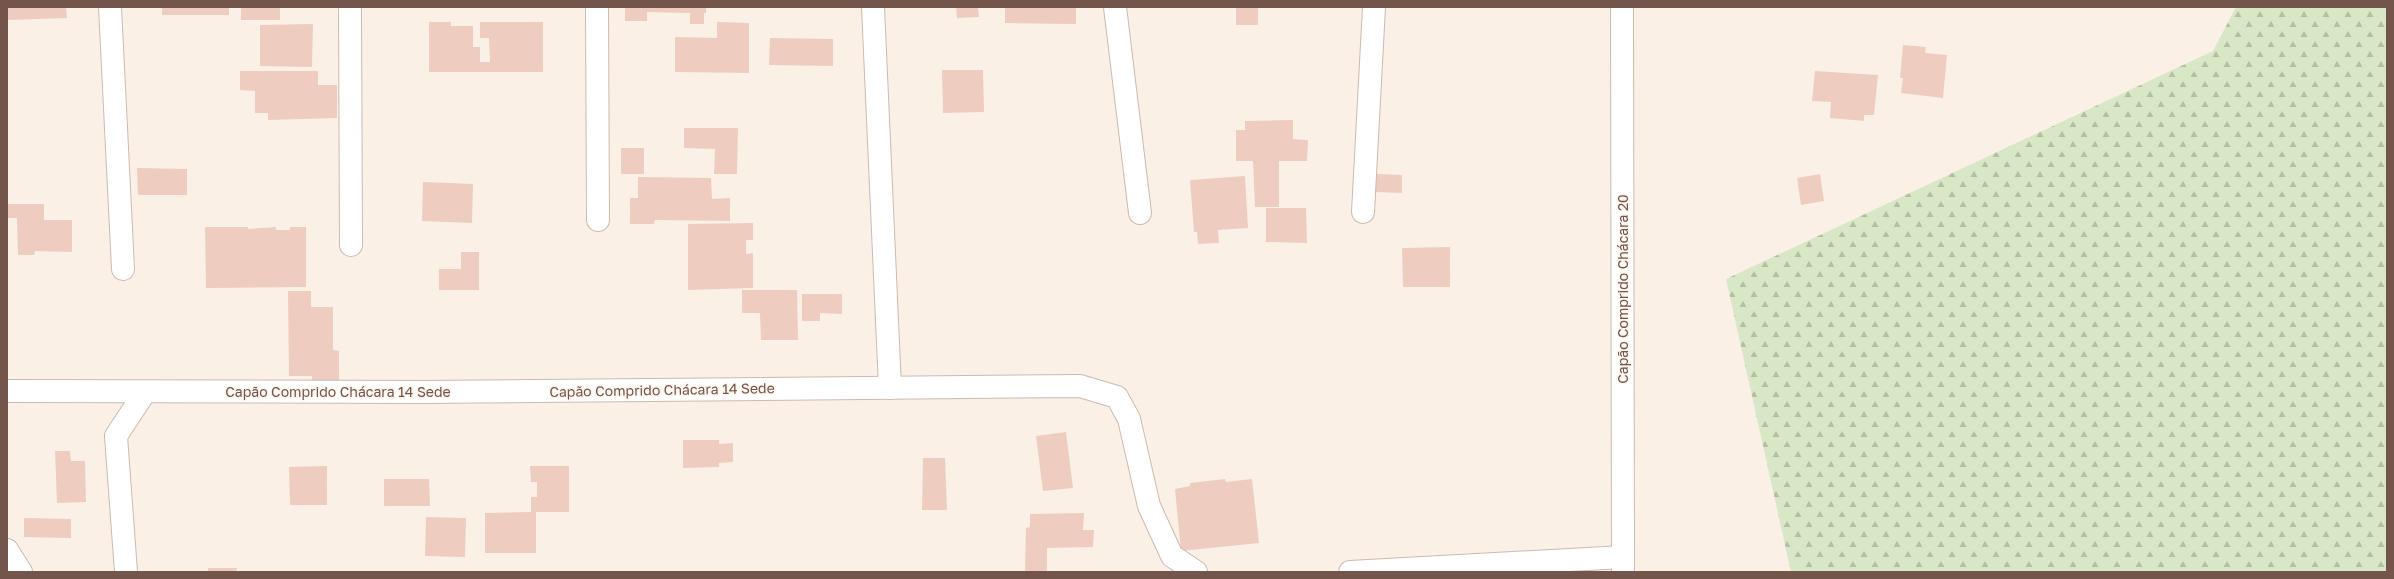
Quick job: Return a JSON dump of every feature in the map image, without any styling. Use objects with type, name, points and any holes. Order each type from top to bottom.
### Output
[{"type":"street","points":[[110,7],[123,269]]},
{"type":"street","points":[[350,7],[351,245]]},
{"type":"street","points":[[597,7],[598,220]]},
{"type":"street","points":[[873,7],[890,388]]},
{"type":"street","points":[[1115,7],[1140,213]]},
{"type":"street","points":[[1362,212],[1374,7]]},
{"type":"street","name":"Capão Comprido Chácara 20","points":[[1622,7],[1623,565]]},
{"type":"street","name":"Capão Comprido Chácara 14 Sede","points":[[7,391],[424,392],[1080,386],[1117,396],[1129,419],[1149,506],[1172,556],[1196,572]]},
{"type":"street","points":[[126,572],[116,436],[145,392]]},
{"type":"street","points":[[7,550],[21,572]]},
{"type":"street","points":[[1350,572],[1623,565]]},
{"type":"green space","points":[[2236,7],[2387,7],[2387,572],[1791,572],[1726,279],[2213,51]]},
{"type":"building","points":[[7,7],[66,7],[67,18],[7,20]]},
{"type":"building","points":[[162,7],[229,7],[229,15],[162,15]]},
{"type":"building","points":[[241,7],[280,7],[280,20],[241,20]]},
{"type":"building","points":[[625,7],[706,7],[706,13],[704,13],[704,24],[690,24],[690,13],[647,12],[647,21],[625,21]]},
{"type":"building","points":[[956,7],[978,7],[979,17],[957,18]]},
{"type":"building","points":[[1005,7],[1076,7],[1076,24],[1005,23]]},
{"type":"building","points":[[1236,8],[1258,8],[1258,25],[1236,25]]},
{"type":"building","points":[[429,22],[451,22],[451,26],[473,26],[473,47],[480,47],[480,62],[490,62],[489,38],[480,38],[480,22],[543,22],[543,72],[429,72]]},
{"type":"building","points":[[717,22],[749,23],[749,73],[675,72],[675,37],[717,38]]},
{"type":"building","points":[[313,24],[312,67],[260,66],[260,25]]},
{"type":"building","points":[[770,38],[833,39],[833,66],[769,65]]},
{"type":"building","points":[[1903,45],[1926,47],[1925,53],[1947,55],[1943,98],[1901,93],[1903,78],[1900,78]]},
{"type":"building","points":[[942,70],[983,70],[984,112],[943,113]]},
{"type":"building","points":[[240,71],[318,71],[318,85],[337,85],[337,118],[268,120],[268,113],[255,113],[255,91],[240,90]]},
{"type":"building","points":[[1815,71],[1878,75],[1874,115],[1864,115],[1864,121],[1830,118],[1831,102],[1812,101]]},
{"type":"building","points":[[1293,120],[1293,139],[1308,140],[1307,161],[1279,161],[1279,207],[1255,207],[1253,161],[1236,161],[1236,130],[1245,130],[1245,121]]},
{"type":"building","points":[[684,128],[738,128],[737,174],[714,174],[715,149],[684,148]]},
{"type":"building","points":[[621,148],[644,148],[644,174],[621,174]]},
{"type":"building","points":[[137,168],[187,169],[187,195],[138,195]]},
{"type":"building","points":[[1376,174],[1402,175],[1402,193],[1376,192]]},
{"type":"building","points":[[1820,174],[1824,201],[1801,205],[1797,178]]},
{"type":"building","points":[[1245,176],[1248,228],[1218,230],[1219,243],[1198,244],[1197,232],[1194,232],[1190,180]]},
{"type":"building","points":[[638,177],[711,178],[712,199],[730,198],[730,221],[655,220],[654,224],[630,224],[630,198],[638,198]]},
{"type":"building","points":[[423,182],[473,184],[472,223],[422,221]]},
{"type":"building","points":[[7,204],[44,204],[44,220],[72,220],[72,252],[35,251],[34,255],[18,255],[17,218],[7,218]]},
{"type":"building","points":[[1266,208],[1306,208],[1307,243],[1266,242]]},
{"type":"building","points":[[753,223],[753,240],[746,240],[746,254],[753,253],[753,288],[688,290],[688,224]]},
{"type":"building","points":[[205,227],[248,227],[248,229],[276,227],[276,230],[290,230],[290,227],[306,227],[306,287],[206,288]]},
{"type":"building","points":[[1450,247],[1450,287],[1403,287],[1402,248]]},
{"type":"building","points":[[461,252],[479,252],[479,290],[439,290],[439,269],[461,269]]},
{"type":"building","points":[[742,290],[797,290],[798,340],[761,340],[760,313],[742,313]]},
{"type":"building","points":[[288,291],[311,291],[311,307],[333,307],[333,350],[339,351],[339,382],[312,382],[312,376],[289,376]]},
{"type":"building","points":[[802,294],[842,294],[842,314],[820,313],[820,321],[802,321]]},
{"type":"building","points":[[1066,432],[1073,488],[1043,491],[1036,436]]},
{"type":"building","points":[[683,440],[719,440],[719,444],[733,443],[733,462],[719,463],[719,467],[683,468]]},
{"type":"building","points":[[55,451],[70,451],[71,461],[85,461],[86,502],[57,503]]},
{"type":"building","points":[[923,458],[945,458],[947,510],[922,510]]},
{"type":"building","points":[[327,466],[327,505],[290,505],[289,467]]},
{"type":"building","points":[[530,466],[569,466],[569,512],[536,512],[536,553],[485,553],[485,513],[531,512],[531,497],[537,497],[537,482],[531,482]]},
{"type":"building","points":[[384,479],[429,479],[430,506],[384,506]]},
{"type":"building","points":[[1225,479],[1226,482],[1252,479],[1259,543],[1181,551],[1175,489],[1190,486],[1190,483]]},
{"type":"building","points":[[1084,513],[1083,530],[1094,530],[1093,547],[1047,548],[1047,572],[1025,572],[1026,528],[1030,527],[1030,514]]},
{"type":"building","points":[[426,517],[466,518],[465,557],[425,556]]},
{"type":"building","points":[[24,518],[71,519],[71,538],[24,537]]},
{"type":"building","points":[[208,568],[237,568],[236,572],[208,572]]}]
